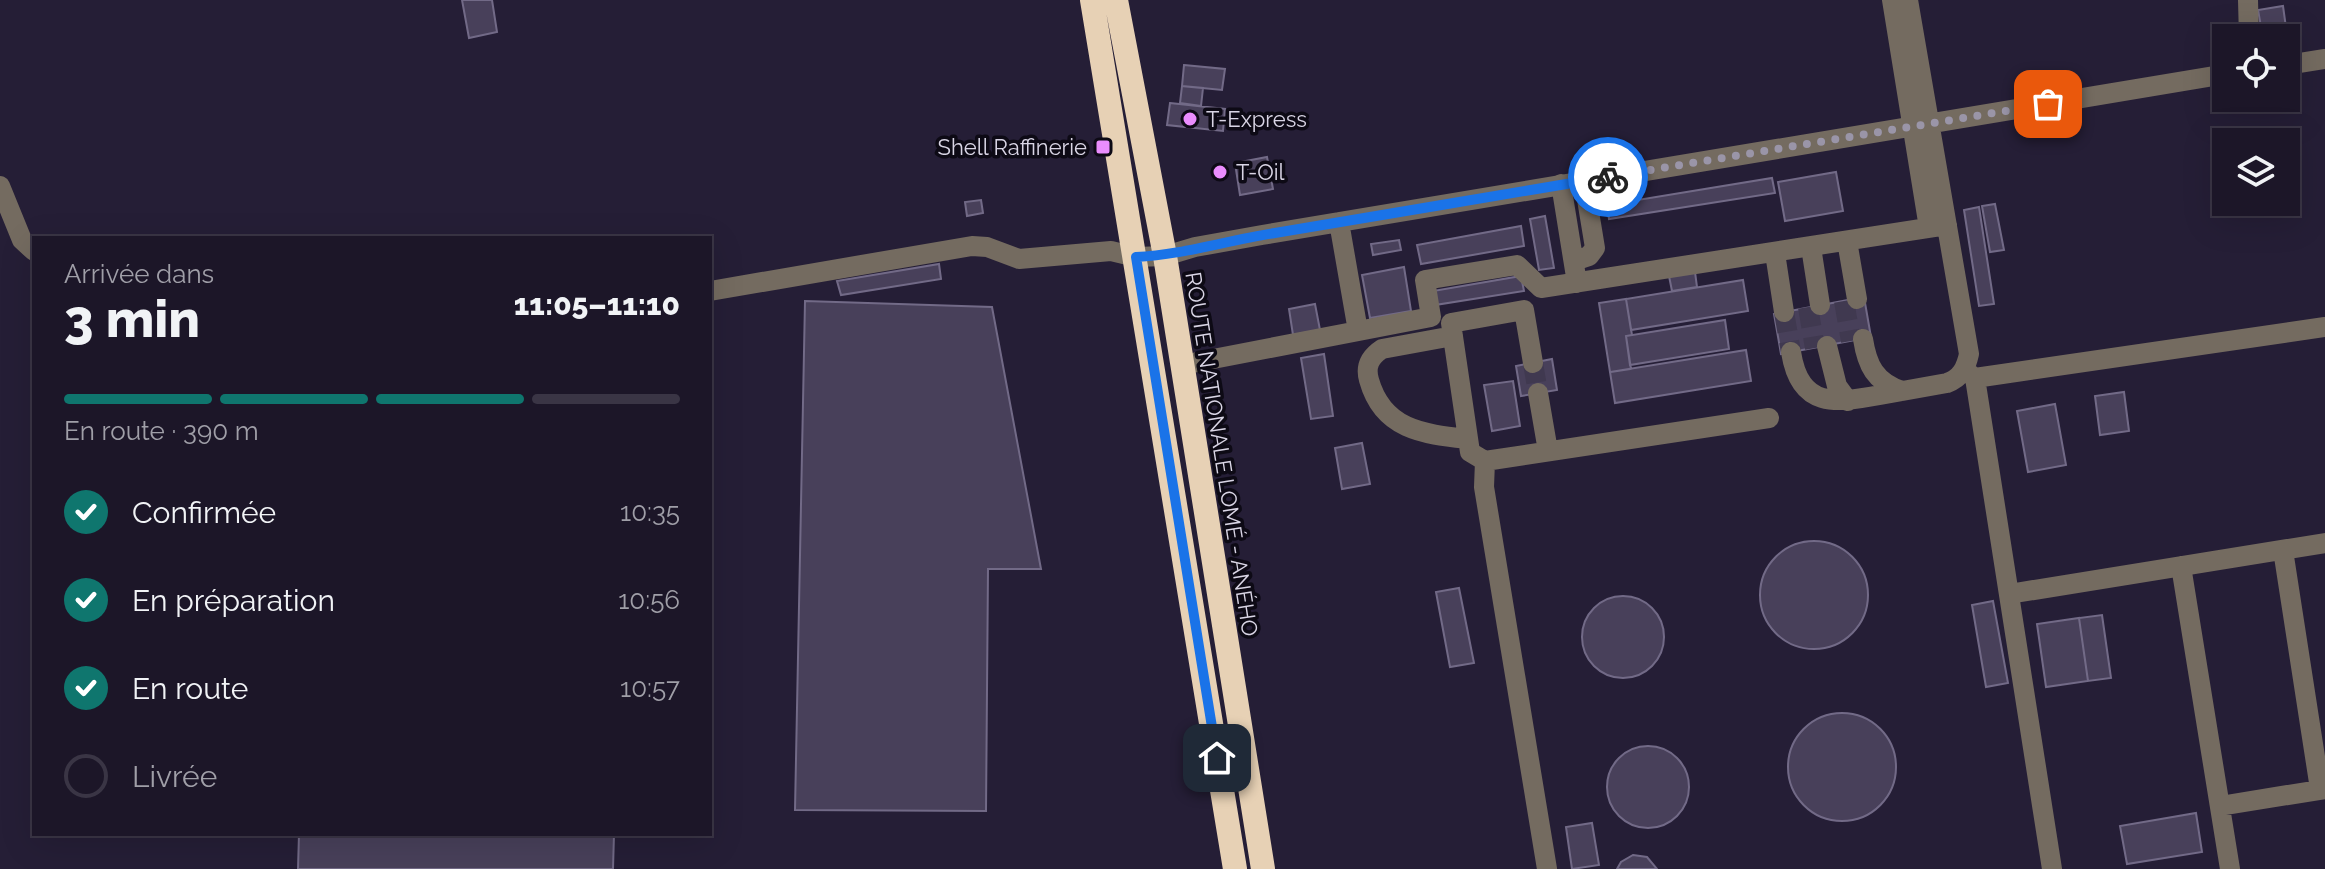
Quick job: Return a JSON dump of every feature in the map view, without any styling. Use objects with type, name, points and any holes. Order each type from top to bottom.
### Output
[{"type":"highway","points":[[1092,0],[1235,869]]},
{"type":"highway","name":"ROUTE NATIONALE LOMÉ - ANÉHO","points":[[1116,0],[1165,256],[1263,869]]},
{"type":"street","points":[[1106,0],[1123,0]]},
{"type":"street","points":[[1892,0],[1920,125],[1938,226],[1969,354],[1969,374],[2009,594],[2052,869]]},
{"type":"street","points":[[1908,0],[1920,125]]},
{"type":"street","points":[[2248,0],[2249,24]]},
{"type":"street","points":[[2300,63],[2325,59]]},
{"type":"street","points":[[712,291],[972,246],[987,247],[1019,259],[1111,251],[1136,257],[1165,256],[1195,247],[1339,222],[2212,76]]},
{"type":"street","points":[[1574,261],[1589,256],[1595,248],[1584,181]]},
{"type":"street","points":[[1561,184],[1577,283]]},
{"type":"street","points":[[0,186],[22,240],[32,249]]},
{"type":"street","points":[[1339,222],[1358,331]]},
{"type":"street","points":[[1182,365],[1431,317],[1425,280],[1517,265],[1541,288],[1938,226]]},
{"type":"street","points":[[1811,247],[1820,305],[1811,247]]},
{"type":"street","points":[[1533,363],[1524,310],[1451,323],[1470,452],[1485,461],[1769,418]]},
{"type":"street","points":[[1827,346],[1794,369],[1809,390],[1853,399],[1947,383],[1969,374],[2325,327]]},
{"type":"street","points":[[1453,336],[1382,349],[1373,355],[1367,375],[1379,405],[1399,423],[1428,434],[1468,439]]},
{"type":"street","points":[[1827,346],[1871,369],[1889,387],[1902,391]]},
{"type":"street","points":[[1827,346],[1823,388],[1853,399]]},
{"type":"street","points":[[1827,346],[1854,359],[1853,399]]},
{"type":"street","points":[[1538,393],[1548,451]]},
{"type":"street","points":[[1485,461],[1484,487],[1547,869]]},
{"type":"street","points":[[2009,594],[2325,543]]},
{"type":"street","points":[[2220,806],[2322,789],[2316,702],[2283,550]]},
{"type":"street","points":[[2181,566],[2230,869]]},
{"type":"building","points":[[462,0],[492,0],[497,32],[469,38]]},
{"type":"building","points":[[2283,6],[2286,24],[2260,24],[2258,10]]},
{"type":"building","points":[[1184,65],[1225,69],[1222,90],[1182,86]]},
{"type":"building","points":[[1182,86],[1203,88],[1201,106],[1180,103]]},
{"type":"building","points":[[1170,103],[1225,109],[1223,131],[1167,125]]},
{"type":"building","points":[[1267,157],[1273,189],[1240,195],[1235,163]]},
{"type":"building","points":[[1836,172],[1843,211],[1785,221],[1778,182]]},
{"type":"building","points":[[1772,178],[1775,193],[1609,219],[1607,205]]},
{"type":"building","points":[[981,200],[983,213],[967,216],[965,202]]},
{"type":"building","points":[[1995,204],[2004,250],[1990,252],[1982,206]]},
{"type":"building","points":[[1979,207],[1994,304],[1979,306],[1964,210]]},
{"type":"building","points":[[1545,216],[1554,268],[1539,270],[1530,219]]},
{"type":"building","points":[[1521,226],[1524,246],[1421,264],[1417,245]]},
{"type":"building","points":[[1399,240],[1401,250],[1373,255],[1371,244]]},
{"type":"building","points":[[939,264],[941,279],[841,295],[837,281]]},
{"type":"building","points":[[1404,267],[1411,311],[1370,318],[1362,275]]},
{"type":"building","points":[[1695,272],[1697,287],[1672,291],[1669,276]]},
{"type":"building","points":[[1521,276],[1524,291],[1435,305],[1433,291]]},
{"type":"building","points":[[1743,280],[1748,311],[1631,330],[1626,299]]},
{"type":"building","points":[[1864,297],[1871,337],[1781,354],[1774,314]]},
{"type":"building","points":[[1626,299],[1632,335],[1626,336],[1631,369],[1610,372],[1599,303]]},
{"type":"building","points":[[805,301],[992,307],[1041,569],[988,569],[986,811],[795,810]]},
{"type":"building","points":[[1315,304],[1320,330],[1293,335],[1289,309]]},
{"type":"building","points":[[1725,320],[1729,349],[1630,365],[1626,336]]},
{"type":"building","points":[[1746,350],[1751,381],[1615,403],[1610,372]]},
{"type":"building","points":[[1324,354],[1333,416],[1311,419],[1301,358]]},
{"type":"building","points":[[1552,359],[1557,390],[1521,396],[1516,366]]},
{"type":"building","points":[[1513,381],[1520,426],[1492,431],[1484,385]]},
{"type":"building","points":[[2124,392],[2129,431],[2100,435],[2095,396]]},
{"type":"building","points":[[2055,404],[2066,465],[2028,472],[2017,411]]},
{"type":"building","points":[[1362,443],[1370,484],[1342,489],[1335,448]]},
{"type":"building","points":[[1814,541],[1835,545],[1852,557],[1864,574],[1868,595],[1864,616],[1852,633],[1835,645],[1814,649],[1793,645],[1776,633],[1764,616],[1760,595],[1764,574],[1776,557],[1793,545]]},
{"type":"building","points":[[1459,588],[1474,663],[1450,667],[1436,592]]},
{"type":"building","points":[[1615,596],[1631,596],[1646,603],[1657,614],[1664,637],[1661,653],[1652,666],[1631,678],[1615,678],[1600,671],[1589,660],[1582,645],[1582,629],[1589,614],[1600,603]]},
{"type":"building","points":[[1993,601],[2008,683],[1986,687],[1972,605]]},
{"type":"building","points":[[2102,615],[2111,678],[2088,681],[2079,618]]},
{"type":"building","points":[[2079,618],[2088,681],[2046,687],[2037,624]]},
{"type":"building","points":[[1842,713],[1863,717],[1880,729],[1892,746],[1896,767],[1892,788],[1880,805],[1863,817],[1842,821],[1821,817],[1804,805],[1792,788],[1788,767],[1792,746],[1804,729],[1821,717]]},
{"type":"building","points":[[1640,746],[1656,746],[1671,753],[1682,764],[1689,787],[1686,803],[1677,816],[1656,828],[1640,828],[1625,821],[1614,810],[1607,795],[1607,779],[1614,764],[1625,753]]},
{"type":"building","points":[[2196,813],[2202,852],[2127,864],[2120,826]]},
{"type":"building","points":[[1592,823],[1599,865],[1572,869],[1566,827]]},
{"type":"building","points":[[299,836],[614,836],[613,869],[298,869]]},
{"type":"building","points":[[1633,855],[1647,857],[1657,869],[1617,869],[1621,862]]},
{"type":"tunnel","points":[[1844,301],[1851,341]]},
{"type":"tunnel","points":[[1808,307],[1815,348]]},
{"type":"tunnel","points":[[1784,312],[1791,352]]},
{"type":"tunnel","points":[[1533,363],[1538,393]]},
{"type":"way so far","points":[[1608,177],[2048,104]]},
{"type":"place","name":"T-Express","points":[[1190,119]]},
{"type":"place","name":"Shell Raffinerie","points":[[1103,147]]},
{"type":"place","name":"T-Oil","points":[[1220,172]]},
{"type":"route","points":[[1217,758],[1136,257],[1165,256],[1195,247],[1262,235],[1608,177]]}]
